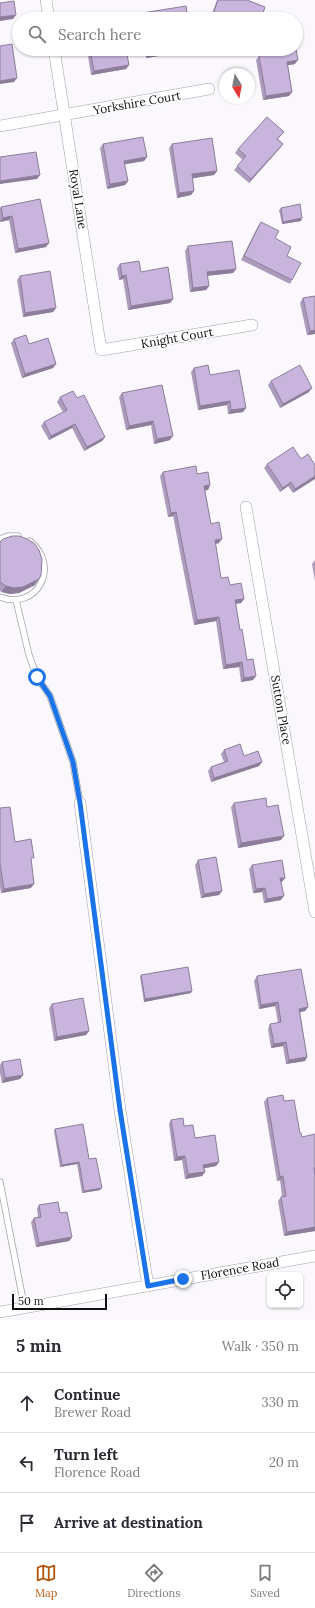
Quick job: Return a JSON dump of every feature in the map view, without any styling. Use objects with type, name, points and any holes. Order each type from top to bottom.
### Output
[{"type":"street","points":[[46,0],[48,12]]},
{"type":"street","name":"Royal Lane","points":[[55,56],[101,350]]},
{"type":"street","name":"Yorkshire Court","points":[[0,126],[64,116],[209,89]]},
{"type":"street","name":"Knight Court","points":[[101,350],[252,325]]},
{"type":"street","name":"Sutton Place","points":[[246,507],[315,912]]},
{"type":"street","points":[[80,803],[120,1110],[148,1286]]},
{"type":"street","name":"Florence Road","points":[[0,1312],[315,1256]]},
{"type":"lane","points":[[0,539],[8,536],[19,536],[29,540],[37,547],[43,556],[45,566],[44,576],[40,586],[32,594],[23,599],[16,600],[0,597]]},
{"type":"lane","points":[[16,600],[29,655],[37,677],[50,696],[73,762],[80,803]]},
{"type":"lane","points":[[0,1182],[22,1295],[20,1308]]},
{"type":"building","points":[[218,0],[247,0],[265,7],[263,12],[214,12]]},
{"type":"building","points":[[14,1],[16,12],[12,12],[12,16],[0,17],[0,3]]},
{"type":"building","points":[[186,6],[187,12],[148,12]]},
{"type":"building","points":[[12,44],[12,56],[14,56],[17,78],[0,81],[0,46]]},
{"type":"building","points":[[91,56],[127,56],[129,65],[94,71]]},
{"type":"building","points":[[259,56],[297,56],[298,60],[287,62],[292,92],[266,96]]},
{"type":"building","points":[[267,117],[284,132],[277,139],[283,144],[251,179],[237,166],[246,156],[238,149]]},
{"type":"building","points":[[143,137],[147,157],[124,161],[128,181],[110,184],[103,144]]},
{"type":"building","points":[[212,138],[217,171],[192,174],[194,191],[179,193],[172,144]]},
{"type":"building","points":[[36,152],[40,175],[0,181],[0,157]]},
{"type":"building","points":[[40,199],[49,243],[18,249],[12,216],[3,218],[1,207]]},
{"type":"building","points":[[300,204],[302,218],[283,222],[281,208]]},
{"type":"building","points":[[261,222],[279,231],[275,238],[291,247],[287,256],[301,263],[292,280],[244,256]]},
{"type":"building","points":[[232,241],[236,269],[207,272],[209,286],[193,288],[188,246]]},
{"type":"building","points":[[139,261],[141,272],[168,267],[173,299],[131,306],[126,275],[122,276],[120,264]]},
{"type":"building","points":[[50,271],[56,308],[25,313],[20,276]]},
{"type":"building","points":[[315,296],[315,330],[310,331],[303,298]]},
{"type":"building","points":[[26,335],[29,344],[48,338],[56,364],[25,374],[14,339]]},
{"type":"building","points":[[208,365],[210,375],[239,370],[246,408],[231,410],[230,401],[200,406],[194,368]]},
{"type":"building","points":[[300,365],[312,388],[283,404],[271,381]]},
{"type":"building","points":[[162,385],[173,436],[157,439],[153,421],[129,426],[122,393]]},
{"type":"building","points":[[73,391],[77,398],[84,395],[105,437],[87,447],[75,424],[51,436],[44,422],[67,410],[60,397]]},
{"type":"building","points":[[293,447],[301,459],[308,454],[315,465],[315,476],[295,489],[291,482],[283,488],[267,464]]},
{"type":"building","points":[[196,466],[197,474],[208,472],[210,485],[204,486],[211,524],[219,522],[222,539],[215,540],[221,578],[228,577],[230,585],[241,583],[244,599],[235,600],[247,660],[253,659],[256,676],[244,678],[242,662],[226,665],[219,617],[197,620],[176,512],[171,513],[163,472]]},
{"type":"building","points":[[12,536],[19,536],[34,543],[39,550],[42,559],[41,575],[39,579],[23,587],[14,588],[6,586],[0,582],[0,542],[3,539]]},
{"type":"building","points":[[240,744],[244,756],[258,751],[262,762],[214,778],[211,767],[228,761],[224,750]]},
{"type":"building","points":[[266,798],[267,807],[278,805],[284,836],[241,843],[234,803]]},
{"type":"building","points":[[10,807],[15,842],[31,839],[34,858],[31,858],[34,884],[4,889],[0,864],[0,808]]},
{"type":"building","points":[[216,857],[222,891],[204,894],[198,860]]},
{"type":"building","points":[[282,860],[285,878],[280,878],[284,896],[267,899],[265,888],[256,889],[252,865]]},
{"type":"building","points":[[188,967],[192,991],[145,999],[141,975]]},
{"type":"building","points":[[301,969],[308,1007],[299,1009],[307,1057],[289,1060],[286,1042],[274,1044],[270,1024],[281,1022],[278,1002],[261,1005],[257,976]]},
{"type":"building","points":[[83,998],[89,1031],[57,1037],[52,1004]]},
{"type":"building","points":[[20,1059],[23,1075],[5,1078],[2,1062]]},
{"type":"building","points":[[283,1095],[284,1101],[294,1100],[302,1137],[315,1134],[315,1227],[287,1232],[281,1197],[286,1196],[283,1176],[280,1177],[267,1098]]},
{"type":"building","points":[[183,1118],[184,1126],[193,1125],[195,1138],[215,1135],[219,1162],[203,1165],[205,1172],[188,1174],[185,1156],[177,1157],[171,1120]]},
{"type":"building","points":[[83,1124],[89,1159],[96,1158],[102,1188],[84,1191],[79,1162],[62,1165],[55,1129]]},
{"type":"building","points":[[58,1202],[60,1213],[67,1212],[72,1237],[39,1243],[34,1218],[41,1217],[39,1205]]},
{"type":"route","points":[[37,677],[50,696],[73,762],[80,803],[120,1110],[148,1286],[183,1279]]}]
